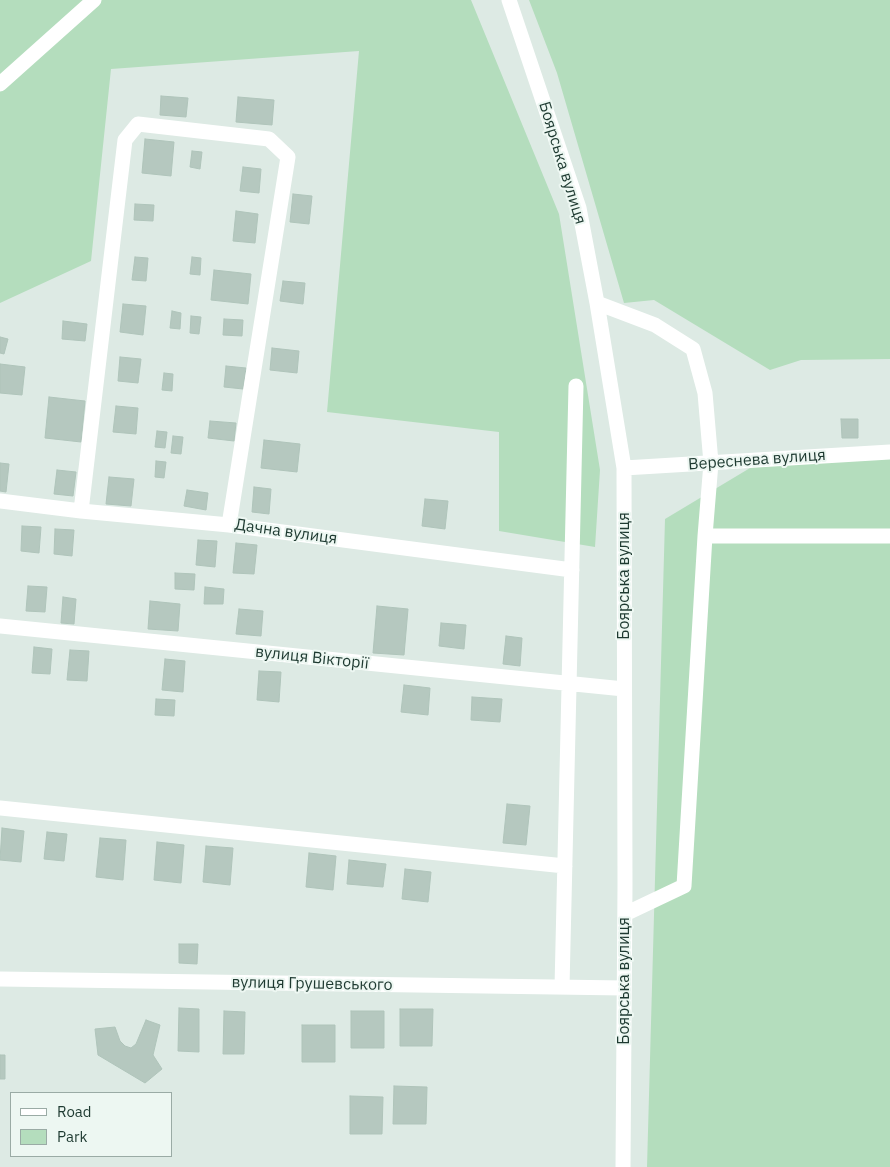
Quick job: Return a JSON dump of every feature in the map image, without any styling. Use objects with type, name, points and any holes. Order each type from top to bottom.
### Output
[{"type":"street","points":[[0,84],[94,0]]},
{"type":"street","name":"Боярська вулиця","points":[[509,0],[579,208],[597,303],[624,468],[625,914],[623,1167]]},
{"type":"street","points":[[81,511],[125,140],[138,124],[269,139],[288,157],[229,525]]},
{"type":"street","points":[[597,303],[655,325],[693,349],[705,393],[711,463],[684,886],[625,914]]},
{"type":"street","points":[[562,987],[576,386]]},
{"type":"street","name":"Вереснева вулиця","points":[[624,468],[890,452]]},
{"type":"street","name":"Дачна вулиця","points":[[0,501],[81,511],[229,525],[572,570]]},
{"type":"street","points":[[705,536],[890,536]]},
{"type":"street","name":"вулиця Вікторії","points":[[0,626],[624,689]]},
{"type":"street","points":[[0,808],[565,866]]},
{"type":"street","name":"вулиця Грушевського","points":[[0,979],[624,988]]},
{"type":"green space","points":[[0,0],[471,0],[559,214],[600,470],[595,547],[499,531],[499,432],[327,412],[359,51],[111,69],[91,261],[0,303]]},
{"type":"green space","points":[[529,0],[890,0],[890,359],[801,360],[770,370],[654,300],[624,303],[557,73]]},
{"type":"green space","points":[[890,450],[890,1167],[647,1167],[665,519],[755,465]]},
{"type":"building","points":[[161,96],[188,98],[186,117],[160,115]]},
{"type":"building","points":[[238,97],[274,100],[272,125],[236,122]]},
{"type":"building","points":[[145,139],[174,142],[171,176],[142,173]]},
{"type":"building","points":[[192,151],[202,152],[200,169],[190,167]]},
{"type":"building","points":[[243,167],[261,169],[259,193],[240,191]]},
{"type":"building","points":[[293,194],[312,196],[309,224],[290,222]]},
{"type":"building","points":[[135,204],[154,205],[153,221],[134,220]]},
{"type":"building","points":[[236,211],[258,214],[255,243],[233,241]]},
{"type":"building","points":[[135,257],[148,258],[146,281],[132,280]]},
{"type":"building","points":[[192,257],[201,258],[200,275],[190,274]]},
{"type":"building","points":[[214,270],[251,274],[248,304],[211,300]]},
{"type":"building","points":[[283,281],[305,283],[303,304],[280,301]]},
{"type":"building","points":[[123,304],[146,306],[143,335],[120,332]]},
{"type":"building","points":[[172,311],[181,313],[180,329],[170,328]]},
{"type":"building","points":[[191,316],[201,317],[199,334],[190,333]]},
{"type":"building","points":[[224,319],[243,320],[242,336],[223,335]]},
{"type":"building","points":[[63,321],[87,324],[85,341],[62,339]]},
{"type":"building","points":[[0,337],[8,339],[4,354],[0,353]]},
{"type":"building","points":[[272,348],[299,351],[297,373],[270,370]]},
{"type":"building","points":[[120,357],[141,359],[138,383],[118,381]]},
{"type":"building","points":[[0,364],[25,367],[22,395],[0,393]]},
{"type":"building","points":[[226,366],[246,368],[243,389],[224,387]]},
{"type":"building","points":[[164,373],[173,374],[172,391],[162,390]]},
{"type":"building","points":[[49,397],[85,401],[81,442],[45,438]]},
{"type":"building","points":[[116,406],[138,408],[136,434],[113,432]]},
{"type":"building","points":[[841,419],[858,419],[858,438],[842,438]]},
{"type":"building","points":[[210,421],[236,423],[234,441],[208,438]]},
{"type":"building","points":[[157,431],[167,432],[165,448],[155,447]]},
{"type":"building","points":[[173,436],[183,437],[181,454],[171,453]]},
{"type":"building","points":[[264,440],[300,444],[297,472],[261,468]]},
{"type":"building","points":[[156,461],[166,462],[164,478],[155,477]]},
{"type":"building","points":[[0,463],[9,464],[6,492],[0,491]]},
{"type":"building","points":[[57,470],[76,472],[73,496],[54,494]]},
{"type":"building","points":[[109,477],[134,479],[131,506],[106,504]]},
{"type":"building","points":[[254,487],[271,489],[269,514],[252,512]]},
{"type":"building","points":[[187,490],[208,493],[206,510],[184,506]]},
{"type":"building","points":[[425,499],[448,501],[445,529],[422,526]]},
{"type":"building","points":[[22,526],[41,527],[39,553],[21,551]]},
{"type":"building","points":[[55,529],[74,530],[72,556],[54,554]]},
{"type":"building","points":[[198,540],[217,541],[215,567],[196,565]]},
{"type":"building","points":[[236,543],[257,545],[254,574],[233,573]]},
{"type":"building","points":[[175,573],[195,574],[194,590],[175,589]]},
{"type":"building","points":[[28,586],[47,587],[45,612],[26,611]]},
{"type":"building","points":[[205,587],[224,589],[223,604],[204,604]]},
{"type":"building","points":[[63,597],[76,599],[74,624],[61,623]]},
{"type":"building","points":[[150,601],[180,604],[178,631],[148,629]]},
{"type":"building","points":[[377,606],[408,609],[404,655],[373,653]]},
{"type":"building","points":[[239,609],[263,611],[261,636],[236,634]]},
{"type":"building","points":[[441,623],[466,625],[464,649],[439,646]]},
{"type":"building","points":[[506,636],[522,638],[520,666],[503,664]]},
{"type":"building","points":[[34,647],[52,649],[50,674],[32,673]]},
{"type":"building","points":[[70,650],[89,651],[87,681],[67,680]]},
{"type":"building","points":[[165,659],[185,661],[183,692],[162,690]]},
{"type":"building","points":[[259,671],[281,672],[279,702],[257,700]]},
{"type":"building","points":[[404,685],[430,688],[428,715],[401,712]]},
{"type":"building","points":[[472,697],[502,699],[500,722],[471,720]]},
{"type":"building","points":[[156,699],[175,700],[174,716],[155,715]]},
{"type":"building","points":[[507,804],[530,806],[526,845],[503,843]]},
{"type":"building","points":[[2,828],[24,831],[21,862],[0,860]]},
{"type":"building","points":[[47,832],[67,834],[64,861],[44,859]]},
{"type":"building","points":[[100,838],[126,840],[123,880],[96,877]]},
{"type":"building","points":[[157,842],[184,845],[181,883],[154,880]]},
{"type":"building","points":[[206,846],[233,848],[230,885],[203,882]]},
{"type":"building","points":[[309,853],[336,856],[333,890],[306,887]]},
{"type":"building","points":[[349,860],[386,864],[383,887],[347,884]]},
{"type":"building","points":[[405,869],[431,872],[428,902],[402,899]]},
{"type":"building","points":[[179,944],[198,944],[197,964],[179,963]]},
{"type":"building","points":[[179,1008],[199,1009],[199,1052],[178,1051]]},
{"type":"building","points":[[400,1009],[433,1009],[432,1046],[400,1046]]},
{"type":"building","points":[[224,1011],[245,1012],[244,1054],[223,1054]]},
{"type":"building","points":[[351,1011],[384,1011],[384,1048],[351,1048]]},
{"type":"building","points":[[146,1020],[160,1025],[153,1055],[162,1069],[145,1083],[98,1055],[95,1029],[115,1027],[120,1041],[125,1046],[131,1048],[136,1044]]},
{"type":"building","points":[[302,1025],[335,1025],[335,1062],[302,1062]]},
{"type":"building","points":[[0,1055],[5,1055],[5,1079],[0,1079]]},
{"type":"building","points":[[394,1086],[427,1087],[426,1124],[393,1124]]},
{"type":"building","points":[[350,1096],[383,1097],[382,1134],[350,1134]]}]
